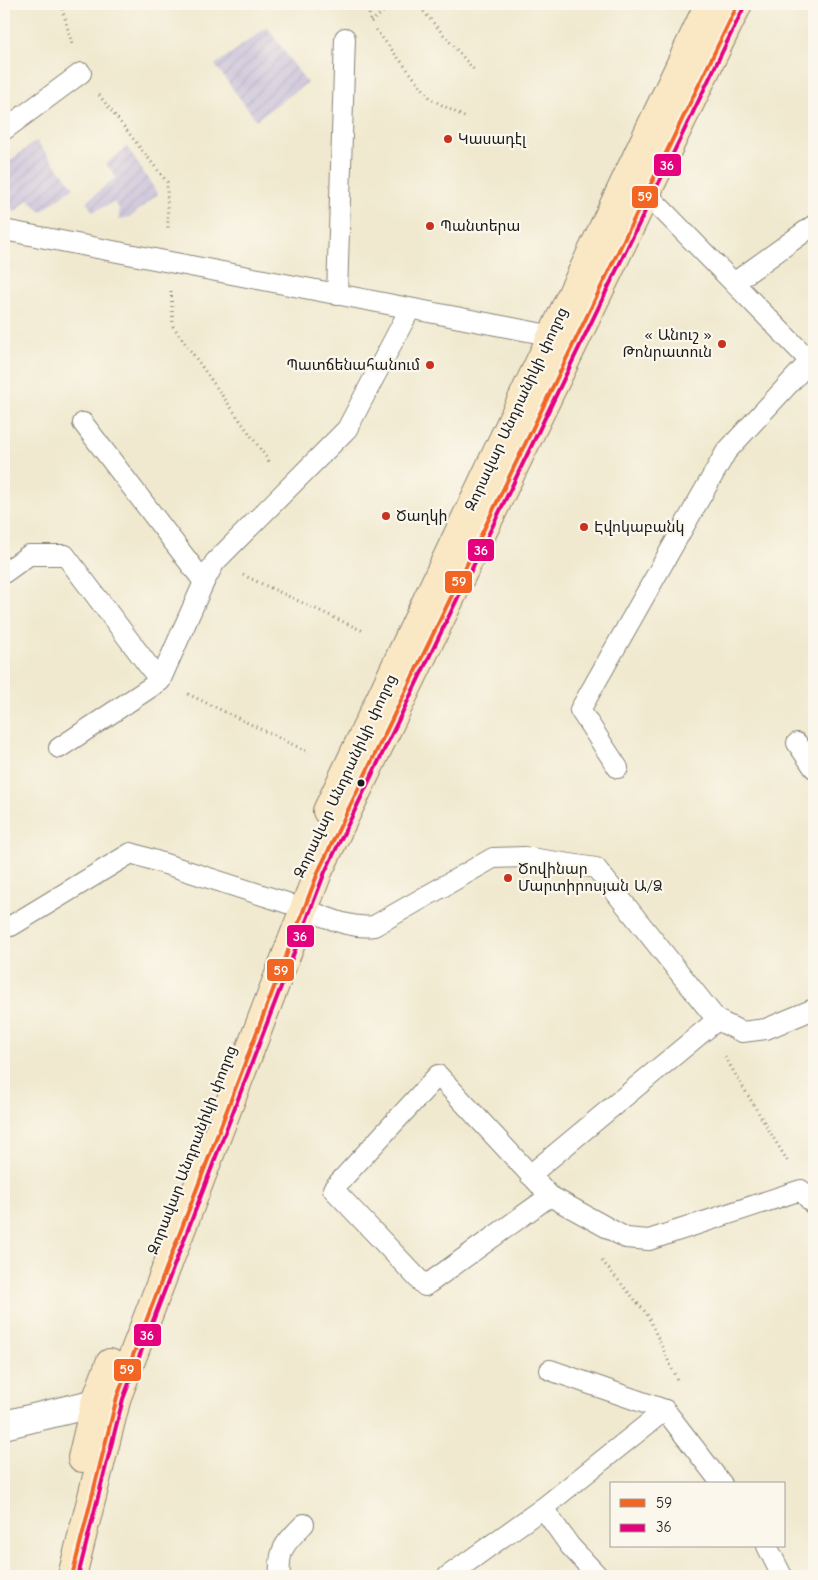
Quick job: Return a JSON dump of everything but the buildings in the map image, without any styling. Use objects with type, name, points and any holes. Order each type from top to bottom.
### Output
[{"type":"main road","name":"Զորավար Անդրանիկի փողոց","points":[[563,338],[709,4]]},
{"type":"main road","name":"Զորավար Անդրանիկի փողոց","points":[[54,1576],[106,1400],[344,774],[563,338],[645,192],[738,4]]},
{"type":"main road","name":"Զորավար Անդրանիկի փողոց","points":[[72,1576],[106,1400]]},
{"type":"street","points":[[4,1424],[106,1400]]},
{"type":"lane","points":[[337,295],[345,38]]},
{"type":"lane","points":[[4,130],[81,73]]},
{"type":"lane","points":[[618,768],[580,710],[726,452],[812,362],[645,192]]},
{"type":"lane","points":[[735,282],[814,225]]},
{"type":"lane","points":[[4,230],[563,338]]},
{"type":"lane","points":[[58,748],[160,681],[204,582],[215,562],[347,429],[410,309]]},
{"type":"lane","points":[[83,423],[204,582]]},
{"type":"lane","points":[[4,573],[29,555],[65,555],[160,681]]},
{"type":"lane","points":[[797,743],[814,768]]},
{"type":"lane","points":[[4,926],[11,926],[131,853],[361,927],[374,926],[493,858],[524,857],[565,861],[596,868],[717,1020],[742,1032],[766,1029],[814,1009]]},
{"type":"lane","points":[[530,1175],[717,1020]]},
{"type":"lane","points":[[550,1196],[426,1286],[333,1189],[438,1075],[550,1196],[626,1238],[649,1240],[801,1190],[814,1206]]},
{"type":"lane","points":[[550,1370],[665,1410],[720,1482]]},
{"type":"lane","points":[[448,1576],[543,1508],[665,1410]]},
{"type":"lane","points":[[543,1508],[570,1546],[598,1576]]},
{"type":"lane","points":[[280,1576],[278,1558],[286,1542],[304,1524]]},
{"type":"lane","points":[[768,1548],[782,1576]]},
{"type":"path","points":[[368,4],[370,23],[431,99],[466,118]]},
{"type":"path","points":[[370,23],[392,4]]},
{"type":"path","points":[[417,4],[476,72]]},
{"type":"path","points":[[215,562],[362,631]]},
{"type":"path","points":[[160,681],[306,752]]},
{"type":"path","points":[[726,1061],[784,1152]]},
{"type":"path","points":[[616,1277],[647,1314],[678,1384]]},
{"type":"shaded area","points":[[267,27],[307,83],[256,120],[215,65]]},
{"type":"shaded area","points":[[36,141],[74,187],[41,212],[28,199],[16,212],[4,204],[4,165]]},
{"type":"shaded area","points":[[127,147],[158,194],[132,216],[119,220],[119,208],[113,202],[93,212],[86,202],[116,177],[106,164]]},
{"type":"transit line","name":"59","points":[[72,1576],[117,1397],[319,870],[738,4]]},
{"type":"transit line","name":"36","points":[[78,1576],[123,1399],[325,872],[744,7]]},
{"type":"place","name":"Կասադէլ","points":[[448,139]]},
{"type":"place","name":"Պանտերա","points":[[430,226]]},
{"type":"place","name":"« Անուշ » Թոնրատուն","points":[[722,344]]},
{"type":"place","name":"Պատճենահանում","points":[[430,365]]},
{"type":"place","name":"Ծաղկի","points":[[386,516]]},
{"type":"place","name":"Էվոկաբանկ","points":[[584,527]]},
{"type":"place","name":"Ծովինար Մարտիրոսյան Ա/Ձ","points":[[508,878]]}]
